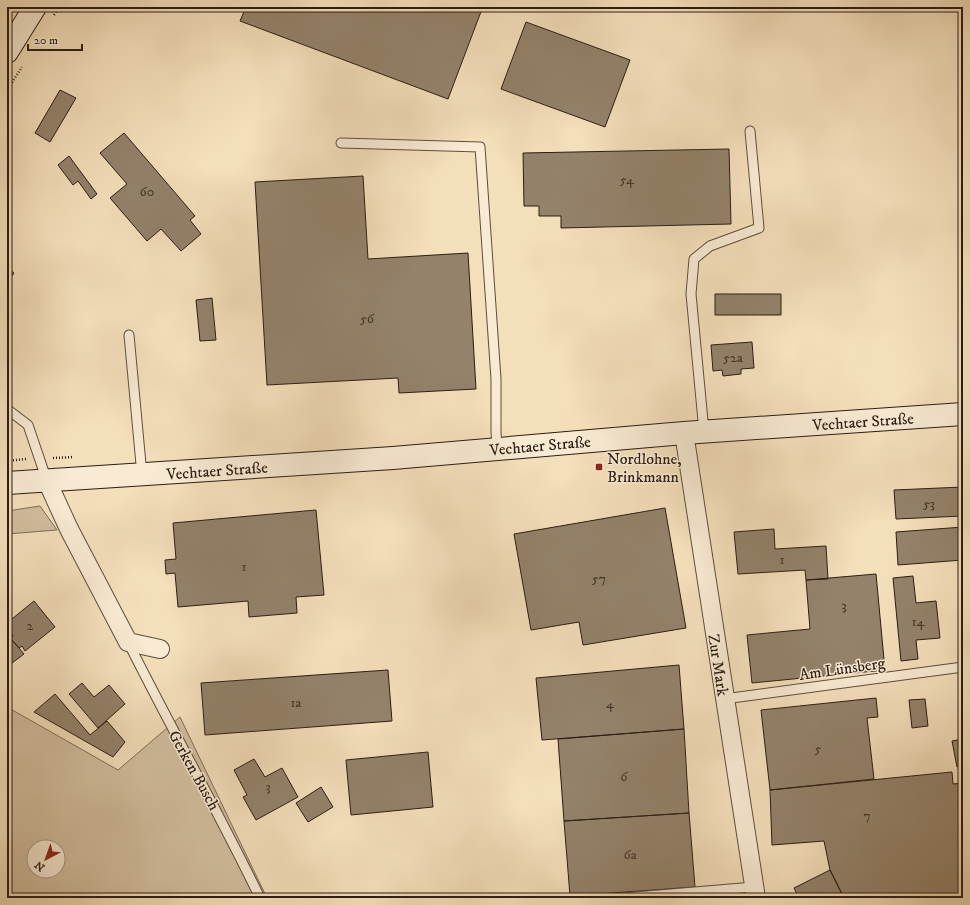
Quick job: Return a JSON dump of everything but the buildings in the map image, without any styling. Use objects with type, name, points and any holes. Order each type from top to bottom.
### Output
[{"type":"main road","points":[[7,52],[35,7]]},
{"type":"main road","name":"Vechtaer Straße","points":[[7,483],[393,458],[708,431],[963,414]]},
{"type":"street","name":"Zur Mark","points":[[684,433],[755,893]]},
{"type":"street","name":"Gerken Busch","points":[[47,481],[69,529],[128,642]]},
{"type":"street","points":[[128,642],[160,649]]},
{"type":"lane","points":[[708,431],[703,421],[691,294],[694,259],[710,246],[759,228],[750,131]]},
{"type":"lane","points":[[341,143],[480,147],[496,379],[497,449]]},
{"type":"lane","points":[[129,335],[142,475]]},
{"type":"lane","points":[[7,408],[28,425],[47,481]]},
{"type":"lane","name":"Gerken Busch","points":[[128,642],[159,704],[224,822],[260,898]]},
{"type":"lane","name":"Am Lünsberg","points":[[724,699],[963,667]]},
{"type":"lane","points":[[623,898],[755,893]]},
{"type":"shaded area","points":[[40,506],[57,530],[7,534],[7,511]]},
{"type":"shaded area","points":[[7,707],[118,770],[180,717],[267,898],[7,898]]},
{"type":"place","name":"Nordlohne, Brinkmann","points":[[599,467]]}]
